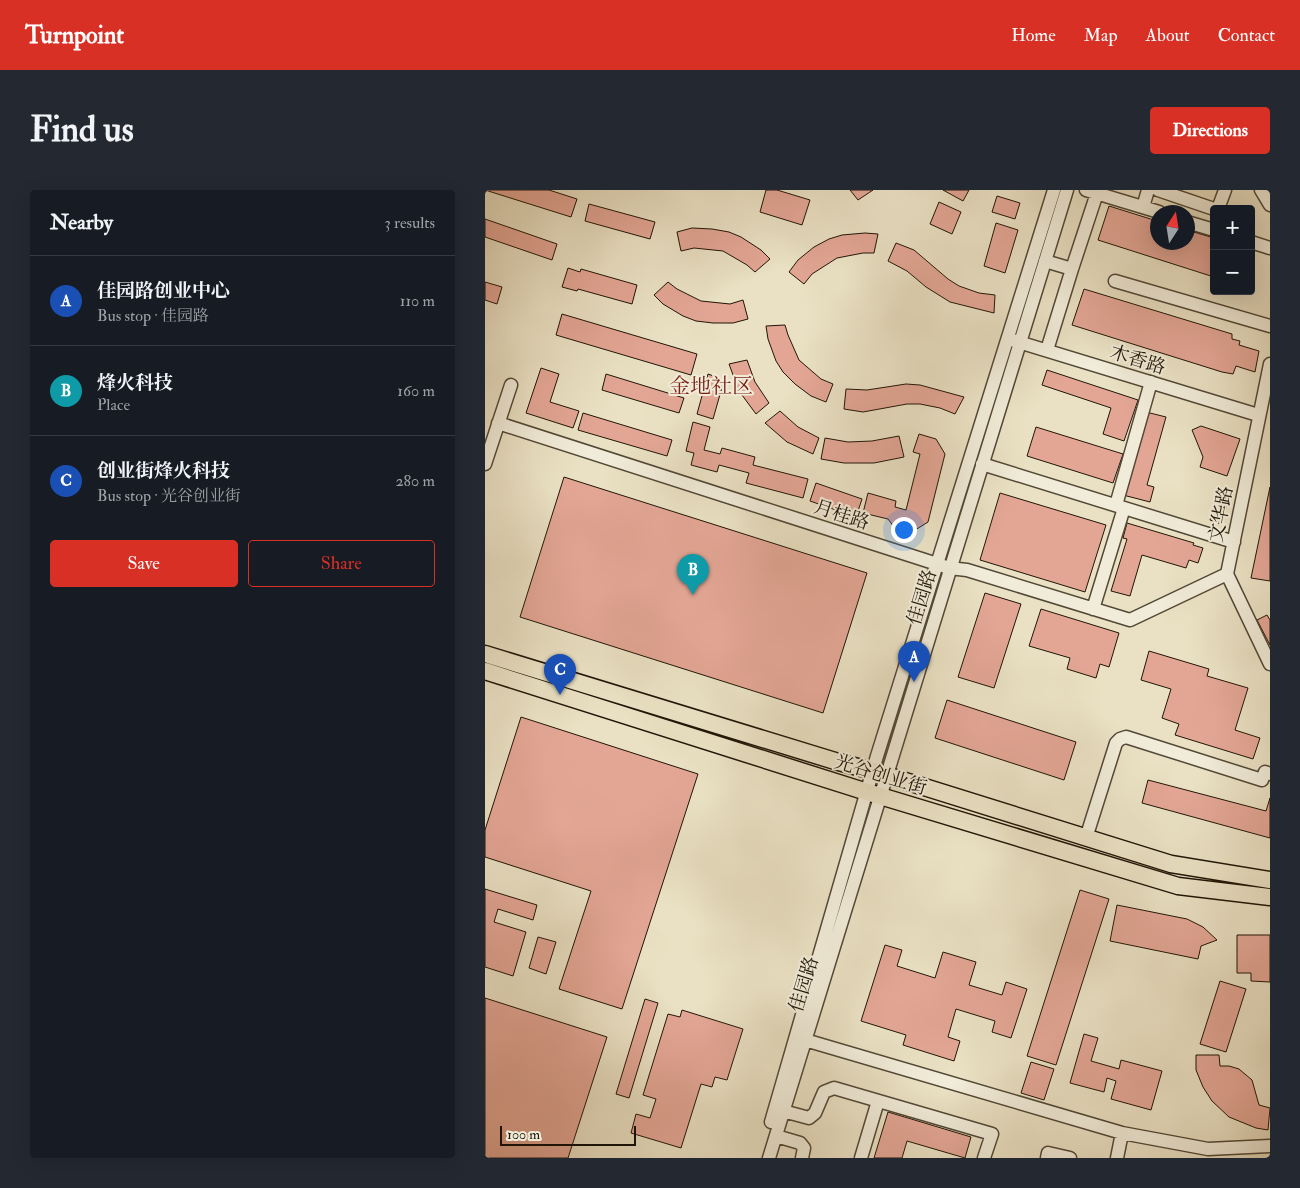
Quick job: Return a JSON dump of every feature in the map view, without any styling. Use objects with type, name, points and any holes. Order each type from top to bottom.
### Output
[{"type":"main road","name":"光谷创业街","points":[[485,654],[880,773],[1171,864],[1270,880]]},
{"type":"main road","name":"光谷创业街","points":[[485,671],[1179,886],[1270,896]]},
{"type":"street","name":"佳园路","points":[[761,1158],[943,566],[1007,338],[1054,190]]},
{"type":"street","name":"佳园路","points":[[943,566],[982,464],[1067,190]]},
{"type":"street","points":[[1143,207],[1149,190]]},
{"type":"street","points":[[1159,190],[1210,208]]},
{"type":"street","points":[[1219,205],[1225,190]]},
{"type":"street","points":[[1261,190],[1270,205]]},
{"type":"street","points":[[1047,350],[1072,269],[1093,191],[1150,209]]},
{"type":"street","points":[[1195,224],[1210,226]]},
{"type":"street","points":[[1255,243],[1270,248]]},
{"type":"street","points":[[1045,261],[1072,269]]},
{"type":"street","points":[[1115,281],[1270,326]]},
{"type":"street","name":"木香路","points":[[1007,338],[1259,415]]},
{"type":"street","name":"文华路","points":[[1227,574],[1270,364]]},
{"type":"street","points":[[1093,609],[1151,382]]},
{"type":"street","points":[[485,464],[511,384]]},
{"type":"street","name":"月桂路","points":[[498,423],[943,566],[967,570],[1130,620],[1227,574]]},
{"type":"street","points":[[982,464],[1234,542]]},
{"type":"street","points":[[1227,574],[1270,664]]},
{"type":"street","points":[[1086,838],[1116,743],[1120,738],[1126,737],[1262,780],[1265,772],[1270,774]]},
{"type":"street","name":"佳园路","points":[[769,1158],[805,1040],[874,793]]},
{"type":"street","points":[[805,1040],[1122,1134],[1236,1153],[1270,1146]]},
{"type":"street","points":[[783,1111],[809,1118],[815,1113],[824,1092],[834,1088],[991,1134],[984,1158]]},
{"type":"street","points":[[861,1158],[878,1101]]},
{"type":"street","points":[[1117,1158],[1122,1134]]},
{"type":"street","points":[[775,1136],[800,1143],[803,1148],[802,1158]]},
{"type":"street","points":[[1047,1158],[1049,1153],[1070,1158]]},
{"type":"building","points":[[485,190],[549,190],[577,199],[571,217]]},
{"type":"building","points":[[766,190],[777,190],[810,200],[802,225],[760,212]]},
{"type":"building","points":[[850,190],[873,190],[858,200]]},
{"type":"building","points":[[943,190],[969,190],[963,201]]},
{"type":"building","points":[[997,196],[1020,203],[1015,219],[992,212]]},
{"type":"building","points":[[939,202],[961,212],[952,234],[930,224]]},
{"type":"building","points":[[589,204],[655,222],[650,239],[585,221]]},
{"type":"building","points":[[1109,206],[1150,219],[1150,250],[1195,250],[1195,232],[1210,237],[1210,276],[1098,240]]},
{"type":"building","points":[[485,219],[557,244],[552,260],[485,237]]},
{"type":"building","points":[[996,223],[1018,230],[1005,273],[984,266]]},
{"type":"building","points":[[692,228],[729,232],[741,237],[761,250],[770,259],[755,272],[723,251],[694,248],[681,251],[677,232]]},
{"type":"building","points":[[878,234],[874,253],[837,258],[812,274],[804,284],[789,272],[798,260],[814,247],[829,239],[842,235]]},
{"type":"building","points":[[896,243],[914,250],[959,286],[979,293],[995,295],[994,313],[950,302],[926,287],[907,271],[888,261]]},
{"type":"building","points":[[568,268],[580,272],[581,269],[637,285],[632,304],[578,289],[577,291],[562,287]]},
{"type":"building","points":[[485,282],[502,287],[497,304],[485,300]]},
{"type":"building","points":[[668,282],[677,289],[701,301],[730,304],[743,300],[748,319],[733,323],[713,323],[696,321],[683,316],[663,304],[654,295]]},
{"type":"building","points":[[1084,289],[1232,334],[1232,339],[1240,341],[1239,345],[1259,351],[1255,372],[1236,366],[1233,374],[1222,372],[1072,325]]},
{"type":"building","points":[[562,314],[697,354],[691,375],[556,335]]},
{"type":"building","points":[[785,325],[799,360],[821,379],[833,384],[826,402],[811,396],[795,384],[783,372],[776,361],[768,339],[766,326]]},
{"type":"building","points":[[747,360],[755,382],[769,403],[756,414],[739,391],[729,364]]},
{"type":"building","points":[[541,368],[559,374],[550,402],[579,411],[573,428],[526,413]]},
{"type":"building","points":[[1047,370],[1138,400],[1124,441],[1103,434],[1111,408],[1042,385]]},
{"type":"building","points":[[606,374],[684,398],[679,413],[602,390]]},
{"type":"building","points":[[708,374],[719,378],[718,382],[723,384],[713,419],[697,414]]},
{"type":"building","points":[[906,384],[920,385],[964,397],[955,414],[940,408],[920,404],[907,404],[863,412],[844,409],[846,389],[867,390]]},
{"type":"building","points":[[780,411],[798,427],[819,438],[813,454],[787,442],[765,423]]},
{"type":"building","points":[[1146,412],[1166,417],[1147,485],[1154,487],[1150,502],[1123,495]]},
{"type":"building","points":[[583,413],[672,440],[667,456],[578,430]]},
{"type":"building","points":[[693,422],[710,427],[704,450],[720,454],[722,448],[755,457],[753,465],[808,479],[803,498],[746,483],[749,473],[719,465],[717,472],[691,465],[694,453],[686,451]]},
{"type":"building","points":[[1201,426],[1240,439],[1227,476],[1200,467],[1203,457],[1192,430]]},
{"type":"building","points":[[1036,427],[1123,454],[1113,483],[1027,456]]},
{"type":"building","points":[[919,434],[936,439],[945,454],[928,522],[912,532],[894,527],[888,519],[863,513],[868,493],[896,501],[895,507],[906,510],[920,454],[913,452]]},
{"type":"building","points":[[899,436],[904,457],[874,463],[844,463],[821,459],[825,438],[848,442],[872,441]]},
{"type":"building","points":[[564,477],[867,573],[823,713],[520,617]]},
{"type":"building","points":[[816,483],[862,499],[856,517],[810,501]]},
{"type":"building","points":[[1270,487],[1270,581],[1251,578]]},
{"type":"building","points":[[1219,492],[1230,495],[1221,524],[1210,520]]},
{"type":"building","points":[[1000,493],[1106,525],[1085,592],[980,560]]},
{"type":"building","points":[[1127,523],[1194,543],[1193,545],[1203,548],[1198,563],[1189,560],[1186,568],[1142,555],[1130,596],[1111,591],[1127,539],[1123,538]]},
{"type":"building","points":[[985,593],[1021,604],[994,688],[958,677]]},
{"type":"building","points":[[1041,609],[1119,633],[1109,667],[1100,664],[1096,678],[1067,669],[1070,658],[1029,646]]},
{"type":"building","points":[[1267,615],[1270,620],[1270,645],[1257,620]]},
{"type":"building","points":[[1149,651],[1209,669],[1207,676],[1248,688],[1235,730],[1260,738],[1253,759],[1175,735],[1179,724],[1162,718],[1171,689],[1141,680]]},
{"type":"building","points":[[947,700],[1076,742],[1064,780],[935,738]]},
{"type":"building","points":[[521,717],[698,774],[622,1009],[559,989],[591,891],[485,857],[485,830]]},
{"type":"building","points":[[1148,780],[1266,811],[1270,798],[1270,838],[1142,803]]},
{"type":"building","points":[[485,889],[537,905],[533,920],[498,909],[494,922],[526,932],[513,976],[485,967]]},
{"type":"building","points":[[1080,890],[1109,899],[1056,1065],[1027,1056]]},
{"type":"building","points":[[1117,905],[1187,919],[1203,927],[1217,940],[1201,946],[1198,959],[1110,941]]},
{"type":"building","points":[[1237,935],[1270,935],[1270,982],[1251,981],[1251,973],[1237,973]]},
{"type":"building","points":[[538,937],[556,942],[546,974],[529,968]]},
{"type":"building","points":[[885,945],[902,950],[897,966],[935,978],[943,952],[976,962],[969,985],[1002,995],[1006,982],[1027,989],[1011,1038],[992,1032],[995,1021],[956,1009],[948,1037],[960,1041],[954,1061],[903,1045],[906,1035],[861,1021]]},
{"type":"building","points":[[1220,981],[1246,989],[1226,1052],[1200,1044]]},
{"type":"building","points":[[485,998],[607,1037],[568,1158],[485,1158]]},
{"type":"building","points":[[645,999],[658,1003],[629,1098],[616,1094]]},
{"type":"building","points":[[682,1010],[743,1029],[727,1080],[715,1077],[712,1087],[701,1084],[681,1148],[631,1133],[636,1114],[650,1118],[656,1099],[643,1095],[668,1014],[680,1017]]},
{"type":"building","points":[[1084,1034],[1098,1038],[1091,1061],[1119,1069],[1121,1060],[1162,1071],[1151,1110],[1111,1099],[1116,1081],[1107,1078],[1104,1092],[1070,1083]]},
{"type":"building","points":[[1196,1055],[1219,1055],[1220,1066],[1239,1069],[1252,1080],[1259,1105],[1270,1108],[1268,1130],[1256,1128],[1229,1117],[1212,1101],[1203,1087],[1196,1070]]},
{"type":"building","points":[[1031,1062],[1054,1069],[1044,1100],[1021,1093]]},
{"type":"building","points":[[888,1112],[971,1137],[965,1158],[907,1141],[902,1158],[874,1158]]},
{"type":"place","name":"烽火科技","points":[[693,595]]},
{"type":"place","name":"佳园路创业中心","points":[[914,682]]},
{"type":"place","name":"创业街烽火科技","points":[[560,695]]},
{"type":"district","name":"金地社区","points":[[711,386]]}]
